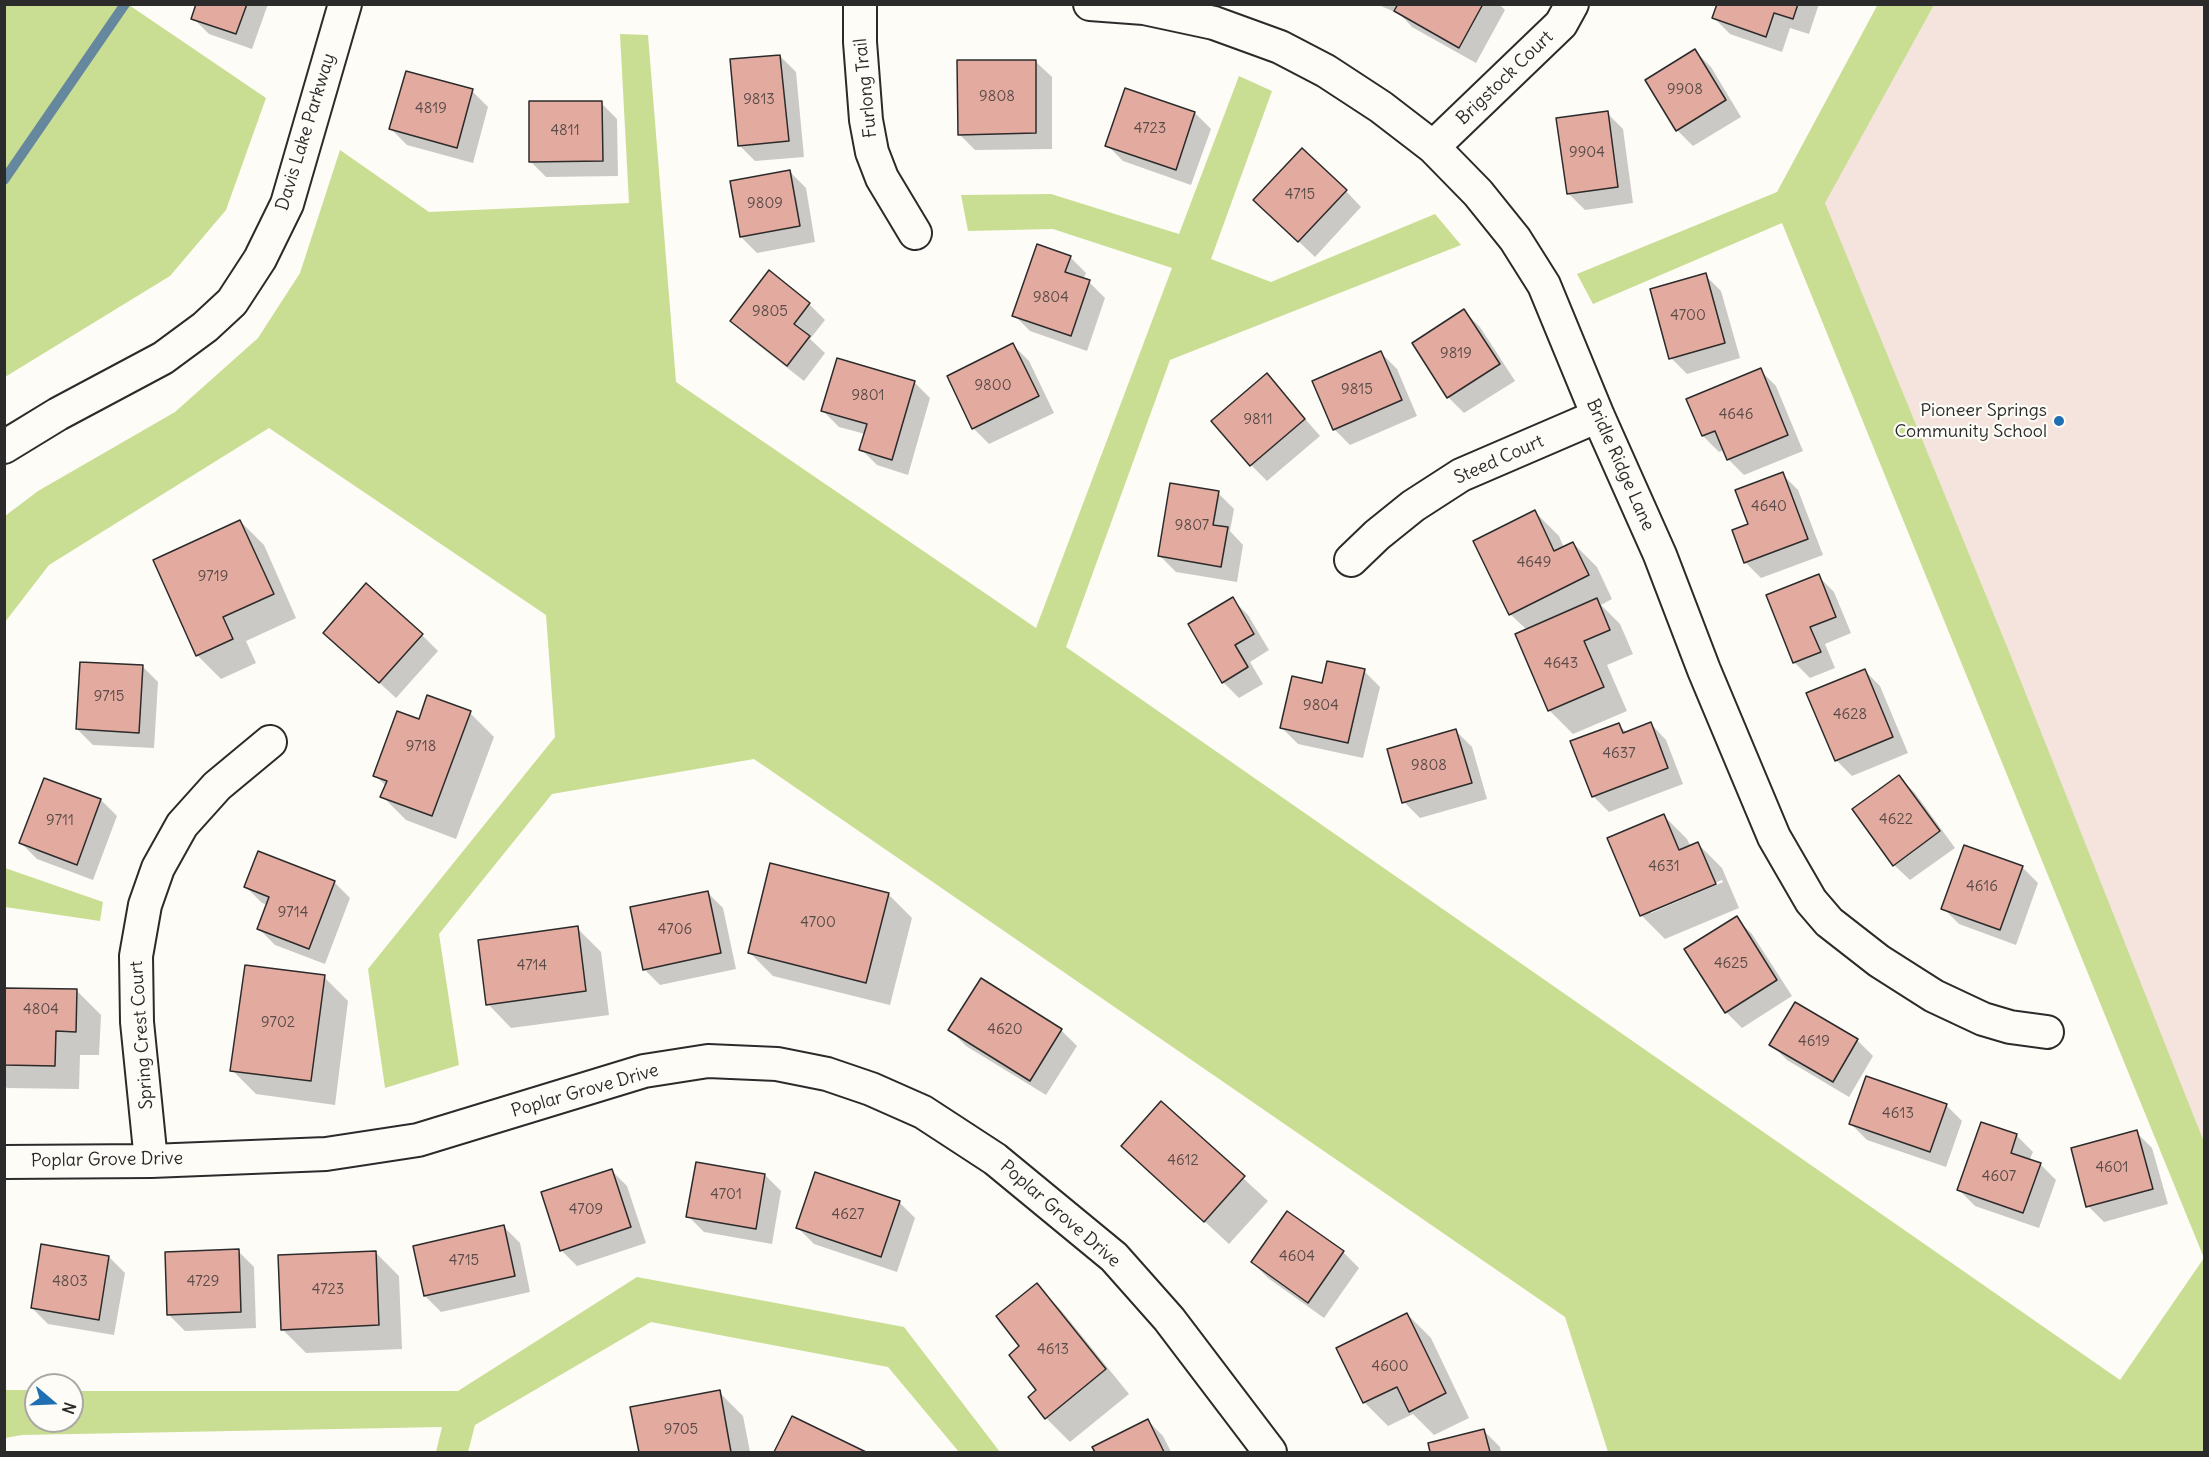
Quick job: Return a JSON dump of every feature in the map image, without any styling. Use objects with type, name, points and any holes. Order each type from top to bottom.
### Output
[{"type":"street","name":"Davis Lake Parkway","points":[[4,447],[58,414],[163,358],[205,327],[232,302],[260,259],[287,204],[345,4]]},
{"type":"street","name":"Furlong Trail","points":[[860,4],[860,42],[866,120],[872,152],[882,178],[915,233]]},
{"type":"street","name":"Bridle Ridge Lane","points":[[1090,4],[1144,8],[1214,23],[1281,47],[1326,71],[1381,107],[1433,147],[1478,194],[1515,239],[1538,276],[1660,555],[1704,670],[1774,837],[1810,902],[1829,922],[1870,954],[1934,996],[1983,1019],[2010,1027],[2048,1032]]},
{"type":"street","name":"Brigstock Court","points":[[1433,147],[1561,24],[1572,4]]},
{"type":"street","name":"Steed Court","points":[[1351,560],[1413,506],[1461,475],[1599,417]]},
{"type":"street","name":"Spring Crest Court","points":[[151,1161],[137,1022],[136,956],[145,905],[158,868],[182,825],[217,786],[270,742]]},
{"type":"street","name":"Poplar Grove Drive","points":[[4,1162],[151,1161],[326,1154],[418,1140],[644,1071],[708,1061],[777,1064],[827,1074],[871,1089],[922,1112],[959,1135],[995,1159],[1114,1257],[1168,1319],[1270,1452]]},
{"type":"shaded area","name":"Pioneer Springs Community School","points":[[1934,5],[2204,5],[2204,1150],[2091,873],[2004,639],[1824,203]]},
{"type":"green space","points":[[5,4],[129,5],[266,98],[226,210],[170,276],[5,377]]},
{"type":"green space","points":[[1878,4],[1934,5],[1825,203],[2004,639],[2204,1142],[2204,1258],[1782,223],[1593,304],[1577,274],[1777,192]]},
{"type":"green space","points":[[620,34],[648,35],[676,382],[1036,628],[1172,268],[1053,229],[968,231],[961,195],[1051,194],[1179,234],[1239,76],[1272,91],[1211,259],[1271,282],[1435,214],[1461,245],[1170,360],[1066,647],[2120,1380],[2204,1258],[2204,1452],[1608,1452],[1565,1317],[754,759],[552,794],[439,934],[459,1065],[385,1088],[368,969],[555,737],[546,615],[269,428],[49,565],[5,622],[5,516],[38,491],[175,412],[258,338],[300,273],[340,150],[429,212],[629,203]]},
{"type":"green space","points":[[5,868],[103,902],[100,921],[5,907]]},
{"type":"green space","points":[[637,1277],[904,1327],[1000,1452],[959,1452],[888,1367],[651,1322],[475,1425],[468,1452],[436,1452],[442,1427],[22,1435],[5,1438],[5,1390],[24,1390],[24,1433],[84,1433],[84,1391],[458,1391]]},
{"type":"building","points":[[196,4],[247,4],[236,34],[191,19]]},
{"type":"building","points":[[1398,4],[1483,4],[1459,48],[1394,11]]},
{"type":"building","points":[[1717,4],[1798,4],[1793,19],[1774,13],[1766,37],[1712,18]]},
{"type":"building","points":[[1695,49],[1726,100],[1676,131],[1645,80]]},
{"type":"building","points":[[780,55],[789,141],[738,146],[730,59]]},
{"type":"building","points":[[957,60],[1036,60],[1036,133],[958,135]]},
{"type":"building","points":[[406,71],[473,89],[457,148],[389,129]]},
{"type":"building","points":[[1125,88],[1195,112],[1176,170],[1105,146]]},
{"type":"building","points":[[529,101],[602,101],[603,161],[529,162]]},
{"type":"building","points":[[1608,111],[1618,187],[1567,194],[1556,118]]},
{"type":"building","points":[[1302,148],[1347,190],[1298,242],[1253,200]]},
{"type":"building","points":[[790,170],[800,226],[740,237],[730,181]]},
{"type":"building","points":[[1037,244],[1071,256],[1065,272],[1090,280],[1071,336],[1012,316]]},
{"type":"building","points":[[769,270],[810,303],[794,324],[810,336],[787,366],[730,321]]},
{"type":"building","points":[[1706,273],[1725,343],[1669,359],[1650,289]]},
{"type":"building","points":[[1464,309],[1500,364],[1447,398],[1412,343]]},
{"type":"building","points":[[1013,343],[1039,396],[972,429],[947,376]]},
{"type":"building","points":[[1381,351],[1402,400],[1333,430],[1312,381]]},
{"type":"building","points":[[837,358],[915,381],[892,460],[859,450],[867,424],[821,411]]},
{"type":"building","points":[[1761,368],[1788,435],[1727,460],[1715,431],[1702,436],[1686,399]]},
{"type":"building","points":[[1267,373],[1305,419],[1250,466],[1211,421]]},
{"type":"building","points":[[1783,472],[1808,539],[1744,563],[1732,530],[1748,524],[1735,490]]},
{"type":"building","points":[[1170,483],[1219,491],[1213,525],[1228,527],[1221,567],[1158,556]]},
{"type":"building","points":[[1535,510],[1554,551],[1573,542],[1589,575],[1509,615],[1473,541]]},
{"type":"building","points":[[240,520],[274,594],[223,617],[233,639],[196,656],[153,560]]},
{"type":"building","points":[[1819,574],[1836,617],[1810,627],[1821,652],[1793,663],[1766,595]]},
{"type":"building","points":[[366,583],[423,634],[379,683],[323,633]]},
{"type":"building","points":[[1233,597],[1254,634],[1235,645],[1248,667],[1222,683],[1188,624]]},
{"type":"building","points":[[1597,598],[1610,630],[1584,641],[1604,687],[1548,711],[1515,634]]},
{"type":"building","points":[[1327,661],[1365,669],[1348,743],[1280,728],[1292,676],[1322,683]]},
{"type":"building","points":[[80,662],[143,665],[139,733],[76,729]]},
{"type":"building","points":[[1865,669],[1893,737],[1835,761],[1806,693]]},
{"type":"building","points":[[427,695],[471,711],[432,816],[380,797],[387,781],[373,776],[397,711],[419,719]]},
{"type":"building","points":[[1651,722],[1668,768],[1592,797],[1570,741],[1619,723],[1623,733]]},
{"type":"building","points":[[1456,729],[1472,783],[1402,803],[1387,749]]},
{"type":"building","points":[[1899,775],[1940,831],[1893,866],[1852,809]]},
{"type":"building","points":[[44,778],[101,799],[77,865],[19,843]]},
{"type":"building","points":[[1664,814],[1679,850],[1698,842],[1716,884],[1640,916],[1607,838]]},
{"type":"building","points":[[1964,845],[2023,866],[2000,930],[1941,909]]},
{"type":"building","points":[[258,851],[335,881],[309,949],[257,929],[269,897],[244,887]]},
{"type":"building","points":[[770,863],[889,893],[866,983],[748,953]]},
{"type":"building","points":[[708,891],[721,953],[643,970],[630,907]]},
{"type":"building","points":[[1737,916],[1777,980],[1725,1013],[1684,949]]},
{"type":"building","points":[[578,926],[586,991],[486,1005],[478,940]]},
{"type":"building","points":[[245,965],[325,975],[311,1081],[230,1071]]},
{"type":"building","points":[[981,978],[1062,1029],[1030,1081],[948,1030]]},
{"type":"building","points":[[4,988],[77,989],[76,1032],[56,1031],[55,1066],[4,1065]]},
{"type":"building","points":[[1795,1002],[1858,1039],[1833,1082],[1769,1045]]},
{"type":"building","points":[[1866,1076],[1947,1104],[1930,1152],[1849,1124]]},
{"type":"building","points":[[1161,1101],[1245,1176],[1204,1222],[1121,1146]]},
{"type":"building","points":[[1981,1122],[2017,1134],[2011,1153],[2041,1163],[2023,1213],[1957,1190]]},
{"type":"building","points":[[2137,1130],[2153,1189],[2086,1207],[2071,1148]]},
{"type":"building","points":[[696,1162],[765,1174],[756,1229],[686,1217]]},
{"type":"building","points":[[612,1169],[631,1227],[560,1251],[541,1192]]},
{"type":"building","points":[[815,1172],[900,1201],[881,1257],[796,1228]]},
{"type":"building","points":[[1287,1211],[1344,1251],[1308,1303],[1251,1262]]},
{"type":"building","points":[[504,1225],[515,1276],[424,1296],[413,1246]]},
{"type":"building","points":[[41,1244],[109,1256],[99,1320],[31,1308]]},
{"type":"building","points":[[239,1249],[241,1312],[167,1315],[165,1252]]},
{"type":"building","points":[[376,1251],[379,1325],[281,1330],[278,1255]]},
{"type":"building","points":[[1037,1283],[1106,1369],[1045,1419],[1028,1397],[1036,1390],[1009,1355],[1019,1346],[996,1316]]},
{"type":"building","points":[[1407,1313],[1446,1393],[1409,1412],[1397,1387],[1363,1403],[1336,1348]]},
{"type":"building","points":[[720,1390],[731,1452],[639,1452],[630,1407]]},
{"type":"building","points":[[792,1416],[866,1452],[774,1452]]},
{"type":"building","points":[[1148,1419],[1164,1452],[1095,1452],[1092,1447]]},
{"type":"building","points":[[1484,1429],[1490,1452],[1430,1452],[1428,1443]]},
{"type":"waterway","points":[[4,180],[125,4]]},
{"type":"place","name":"Pioneer Springs Community School","points":[[2059,421]]}]
